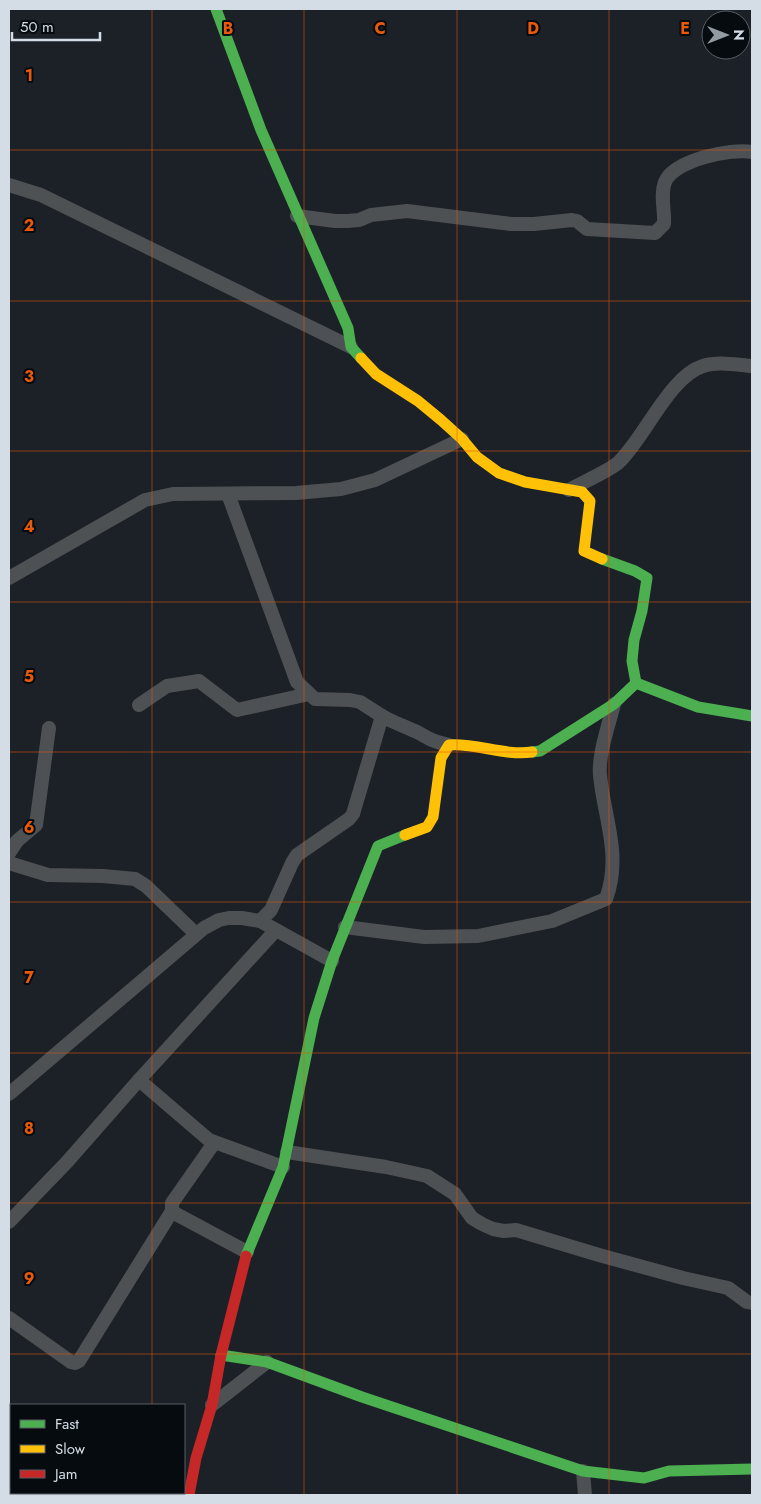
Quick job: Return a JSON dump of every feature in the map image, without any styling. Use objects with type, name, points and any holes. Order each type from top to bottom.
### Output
[{"type":"street","points":[[216,9],[245,89],[297,216],[348,328],[351,347]]},
{"type":"street","points":[[297,216],[348,221],[358,220],[371,215],[407,211],[511,224],[534,224],[572,220],[577,221],[586,229],[655,232],[664,224],[664,187],[671,173],[682,166],[707,156],[735,152],[752,152]]},
{"type":"street","points":[[9,185],[41,195],[351,347],[376,374],[418,401],[462,440],[477,457],[500,473],[525,482],[582,492],[590,501],[584,551],[635,570],[647,578],[642,611],[634,640],[632,662],[636,683]]},
{"type":"street","points":[[569,490],[618,463],[674,387],[689,373],[703,366],[713,364],[752,366]]},
{"type":"street","points":[[9,578],[145,500],[173,494],[296,493],[341,488],[375,480],[462,440]]},
{"type":"street","points":[[228,494],[297,682],[315,700],[350,700],[360,702],[392,722],[419,733],[432,741],[449,745],[464,744],[498,751],[524,753],[540,750],[614,704],[636,683]]},
{"type":"street","points":[[139,705],[167,686],[199,681],[237,710],[309,694]]},
{"type":"street","points":[[636,683],[698,707],[752,716]]},
{"type":"street","points":[[345,927],[424,937],[478,936],[552,921],[606,899],[612,883],[612,845],[600,773],[604,742],[614,704]]},
{"type":"street","points":[[260,921],[271,910],[297,855],[349,819],[353,814],[382,716]]},
{"type":"street","points":[[9,853],[16,841],[15,834],[36,825],[49,728]]},
{"type":"street","points":[[188,1495],[190,1459],[212,1404],[221,1355],[247,1252],[283,1167],[314,1018],[332,962],[378,846],[427,826],[430,823],[433,817],[441,758],[449,745]]},
{"type":"street","points":[[9,863],[48,875],[103,876],[135,880],[146,886],[196,934]]},
{"type":"street","points":[[9,1094],[196,934],[219,920],[242,918],[260,921],[332,962]]},
{"type":"street","points":[[9,1222],[67,1162],[276,930]]},
{"type":"street","points":[[139,1080],[205,1138],[283,1167]]},
{"type":"street","points":[[9,1318],[71,1362],[77,1362],[172,1211],[172,1203],[214,1142]]},
{"type":"street","points":[[287,1152],[386,1167],[426,1176],[455,1194],[472,1218],[493,1229],[504,1231],[516,1230],[683,1278],[728,1288],[747,1302],[752,1303]]},
{"type":"street","points":[[172,1211],[247,1252]]},
{"type":"street","points":[[221,1355],[267,1362],[362,1398],[583,1471],[644,1478],[669,1471],[752,1469]]},
{"type":"street","points":[[212,1404],[267,1362]]},
{"type":"street","points":[[583,1471],[585,1495]]},
{"type":"traffic: fast","points":[[216,9],[261,130],[348,328],[351,347],[361,358]]},
{"type":"traffic: fast","points":[[602,559],[635,571],[647,578],[642,611],[634,640],[632,661],[636,683]]},
{"type":"traffic: fast","points":[[532,752],[540,751],[614,704],[636,683],[698,707],[752,716]]},
{"type":"traffic: fast","points":[[246,1256],[283,1167],[314,1018],[332,961],[378,846],[405,835]]},
{"type":"traffic: fast","points":[[221,1355],[267,1362],[362,1397],[583,1471],[644,1478],[669,1471],[752,1469]]},
{"type":"traffic: slow","points":[[361,358],[376,374],[418,401],[441,420],[462,439],[477,457],[499,473],[525,482],[582,492],[590,501],[584,551],[602,559]]},
{"type":"traffic: slow","points":[[405,835],[427,827],[433,817],[441,758],[449,745],[522,753],[532,752]]},
{"type":"traffic: jam","points":[[189,1495],[196,1458],[212,1405],[221,1355],[246,1256]]}]
